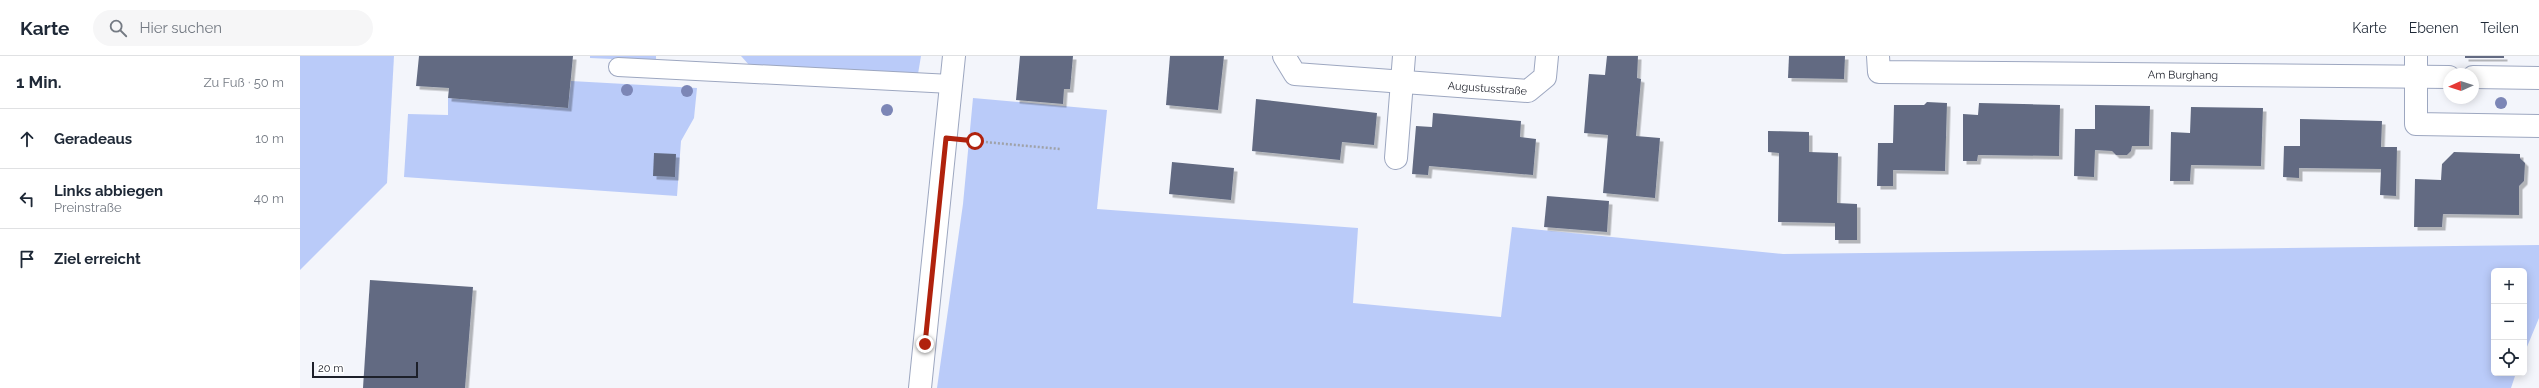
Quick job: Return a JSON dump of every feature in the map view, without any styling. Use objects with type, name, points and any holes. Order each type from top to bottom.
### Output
[{"type":"street","points":[[920,388],[954,56]]},
{"type":"street","name":"Augustusstraße","points":[[1284,56],[1295,74],[1528,92],[1545,77],[1547,56]]},
{"type":"street","points":[[1396,158],[1404,56]]},
{"type":"street","name":"Am Burghang","points":[[1878,56],[1878,72],[1951,64],[2416,66],[2443,75]]},
{"type":"street","points":[[2416,66],[2416,124],[2539,126]]},
{"type":"street","points":[[2479,77],[2539,78]]},
{"type":"lane","points":[[618,67],[951,84]]},
{"type":"path","points":[[946,138],[1060,148]]},
{"type":"shaded area","points":[[300,56],[394,56],[387,183],[300,270]]},
{"type":"shaded area","points":[[590,56],[656,56],[656,61],[590,58]]},
{"type":"shaded area","points":[[741,56],[921,56],[918,74],[750,66]]},
{"type":"shaded area","points":[[571,81],[697,88],[694,118],[681,141],[677,196],[404,177],[408,114],[448,115],[448,98],[568,108]]},
{"type":"shaded area","points":[[973,98],[1107,110],[1097,209],[1358,228],[1353,303],[1501,317],[1512,227],[1783,254],[2539,245],[2539,318],[2527,347],[2527,268],[2491,268],[2491,376],[2515,376],[2511,388],[937,388],[963,204]]},
{"type":"building","points":[[419,56],[573,56],[568,108],[448,98],[449,88],[416,86]]},
{"type":"building","points":[[1020,56],[1073,56],[1070,89],[1064,89],[1063,104],[1016,100]]},
{"type":"building","points":[[1170,56],[1224,56],[1218,110],[1166,105]]},
{"type":"building","points":[[1607,56],[1638,56],[1637,78],[1641,79],[1636,136],[1660,138],[1655,198],[1603,193],[1608,135],[1584,133],[1589,74],[1605,75]]},
{"type":"building","points":[[1789,56],[1845,56],[1844,79],[1788,78]]},
{"type":"building","points":[[2465,56],[2504,56],[2504,58],[2465,58]]},
{"type":"building","points":[[1256,99],[1377,113],[1374,145],[1342,142],[1340,160],[1252,151]]},
{"type":"building","points":[[1927,102],[1947,103],[1945,171],[1893,170],[1893,186],[1877,186],[1878,143],[1893,143],[1894,105],[1924,105]]},
{"type":"building","points":[[1979,103],[2060,105],[2059,156],[1978,155],[1977,161],[1963,161],[1963,114],[1978,115]]},
{"type":"building","points":[[2095,105],[2150,106],[2149,146],[2132,146],[2131,151],[2127,155],[2116,155],[2112,151],[2095,150],[2094,177],[2074,176],[2075,129],[2095,129]]},
{"type":"building","points":[[2191,107],[2263,108],[2261,166],[2191,165],[2190,181],[2170,181],[2171,132],[2190,133]]},
{"type":"building","points":[[1433,113],[1521,121],[1520,137],[1536,139],[1533,175],[1429,166],[1428,175],[1412,174],[1416,126],[1432,127]]},
{"type":"building","points":[[2300,119],[2382,121],[2381,147],[2397,147],[2396,196],[2380,195],[2381,169],[2299,168],[2299,178],[2283,177],[2284,146],[2300,146]]},
{"type":"building","points":[[1768,131],[1809,132],[1809,152],[1838,153],[1837,203],[1857,204],[1857,240],[1835,240],[1835,223],[1778,222],[1779,153],[1768,152]]},
{"type":"building","points":[[2454,152],[2520,154],[2520,158],[2525,163],[2524,181],[2519,186],[2519,215],[2443,214],[2442,227],[2414,227],[2415,179],[2441,180],[2442,164]]},
{"type":"building","points":[[654,153],[676,154],[675,177],[653,176]]},
{"type":"building","points":[[1172,162],[1234,168],[1231,200],[1169,194]]},
{"type":"building","points":[[1547,196],[1609,201],[1607,232],[1544,227]]},
{"type":"building","points":[[370,280],[473,287],[465,388],[363,388]]},
{"type":"route","points":[[925,344],[946,138],[975,141]]}]
